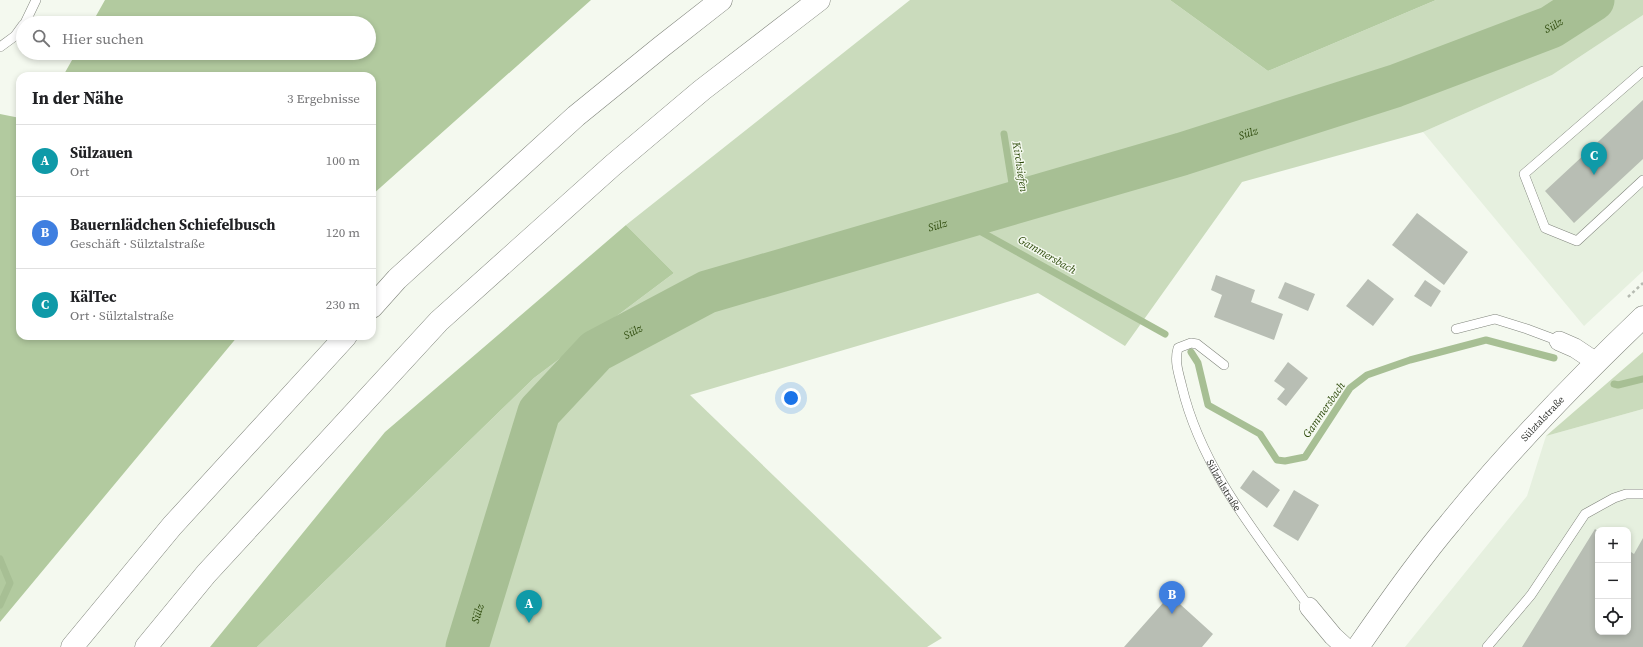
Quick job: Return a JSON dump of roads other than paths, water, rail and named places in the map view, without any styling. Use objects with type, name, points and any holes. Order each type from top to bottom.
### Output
[{"type":"main road","points":[[376,303],[397,280],[576,116],[721,0]]},
{"type":"main road","points":[[146,647],[206,574],[439,320],[612,165],[702,90],[819,0]]},
{"type":"main road","name":"Sülztalstraße","points":[[1358,647],[1401,585],[1450,522],[1532,428],[1596,362],[1643,317]]},
{"type":"main road","points":[[72,647],[172,526],[342,340]]},
{"type":"street","points":[[1559,341],[1575,348],[1596,362]]},
{"type":"street","name":"Sülztalstraße","points":[[1309,607],[1333,636],[1345,647]]},
{"type":"lane","points":[[28,16],[36,0]]},
{"type":"lane","points":[[0,47],[16,35]]},
{"type":"lane","points":[[1643,71],[1524,174],[1545,228],[1577,241],[1643,180]]},
{"type":"lane","points":[[1456,329],[1495,319],[1559,341]]},
{"type":"lane","name":"Sülztalstraße","points":[[1224,365],[1197,344],[1191,343],[1178,348],[1175,358],[1188,412],[1209,462],[1225,488],[1309,607]]},
{"type":"lane","points":[[1486,647],[1531,595],[1585,514],[1614,498],[1626,494],[1643,494]]},
{"type":"waterway","name":"Sülz","points":[[467,647],[539,412],[596,351],[707,292],[1182,154],[1395,86],[1551,27],[1593,0]]},
{"type":"waterway","name":"Kirchsiefen","points":[[1004,134],[1015,202]]},
{"type":"waterway","name":"Gammersbach","points":[[960,218],[976,229],[1165,334]]},
{"type":"waterway","name":"Gammersbach","points":[[1191,352],[1198,363],[1208,405],[1260,434],[1277,460],[1285,461],[1305,457],[1350,388],[1367,375],[1410,360],[1486,340],[1554,358]]},
{"type":"waterway","name":"Gammersbach","points":[[1614,384],[1618,385],[1643,379]]},
{"type":"waterway","points":[[0,559],[10,583],[0,605]]},
{"type":"place","name":"KälTec","points":[[1594,175]]},
{"type":"place","name":"Bauernlädchen Schiefelbusch","points":[[1172,614]]},
{"type":"place","name":"Sülzauen","points":[[529,623]]}]
